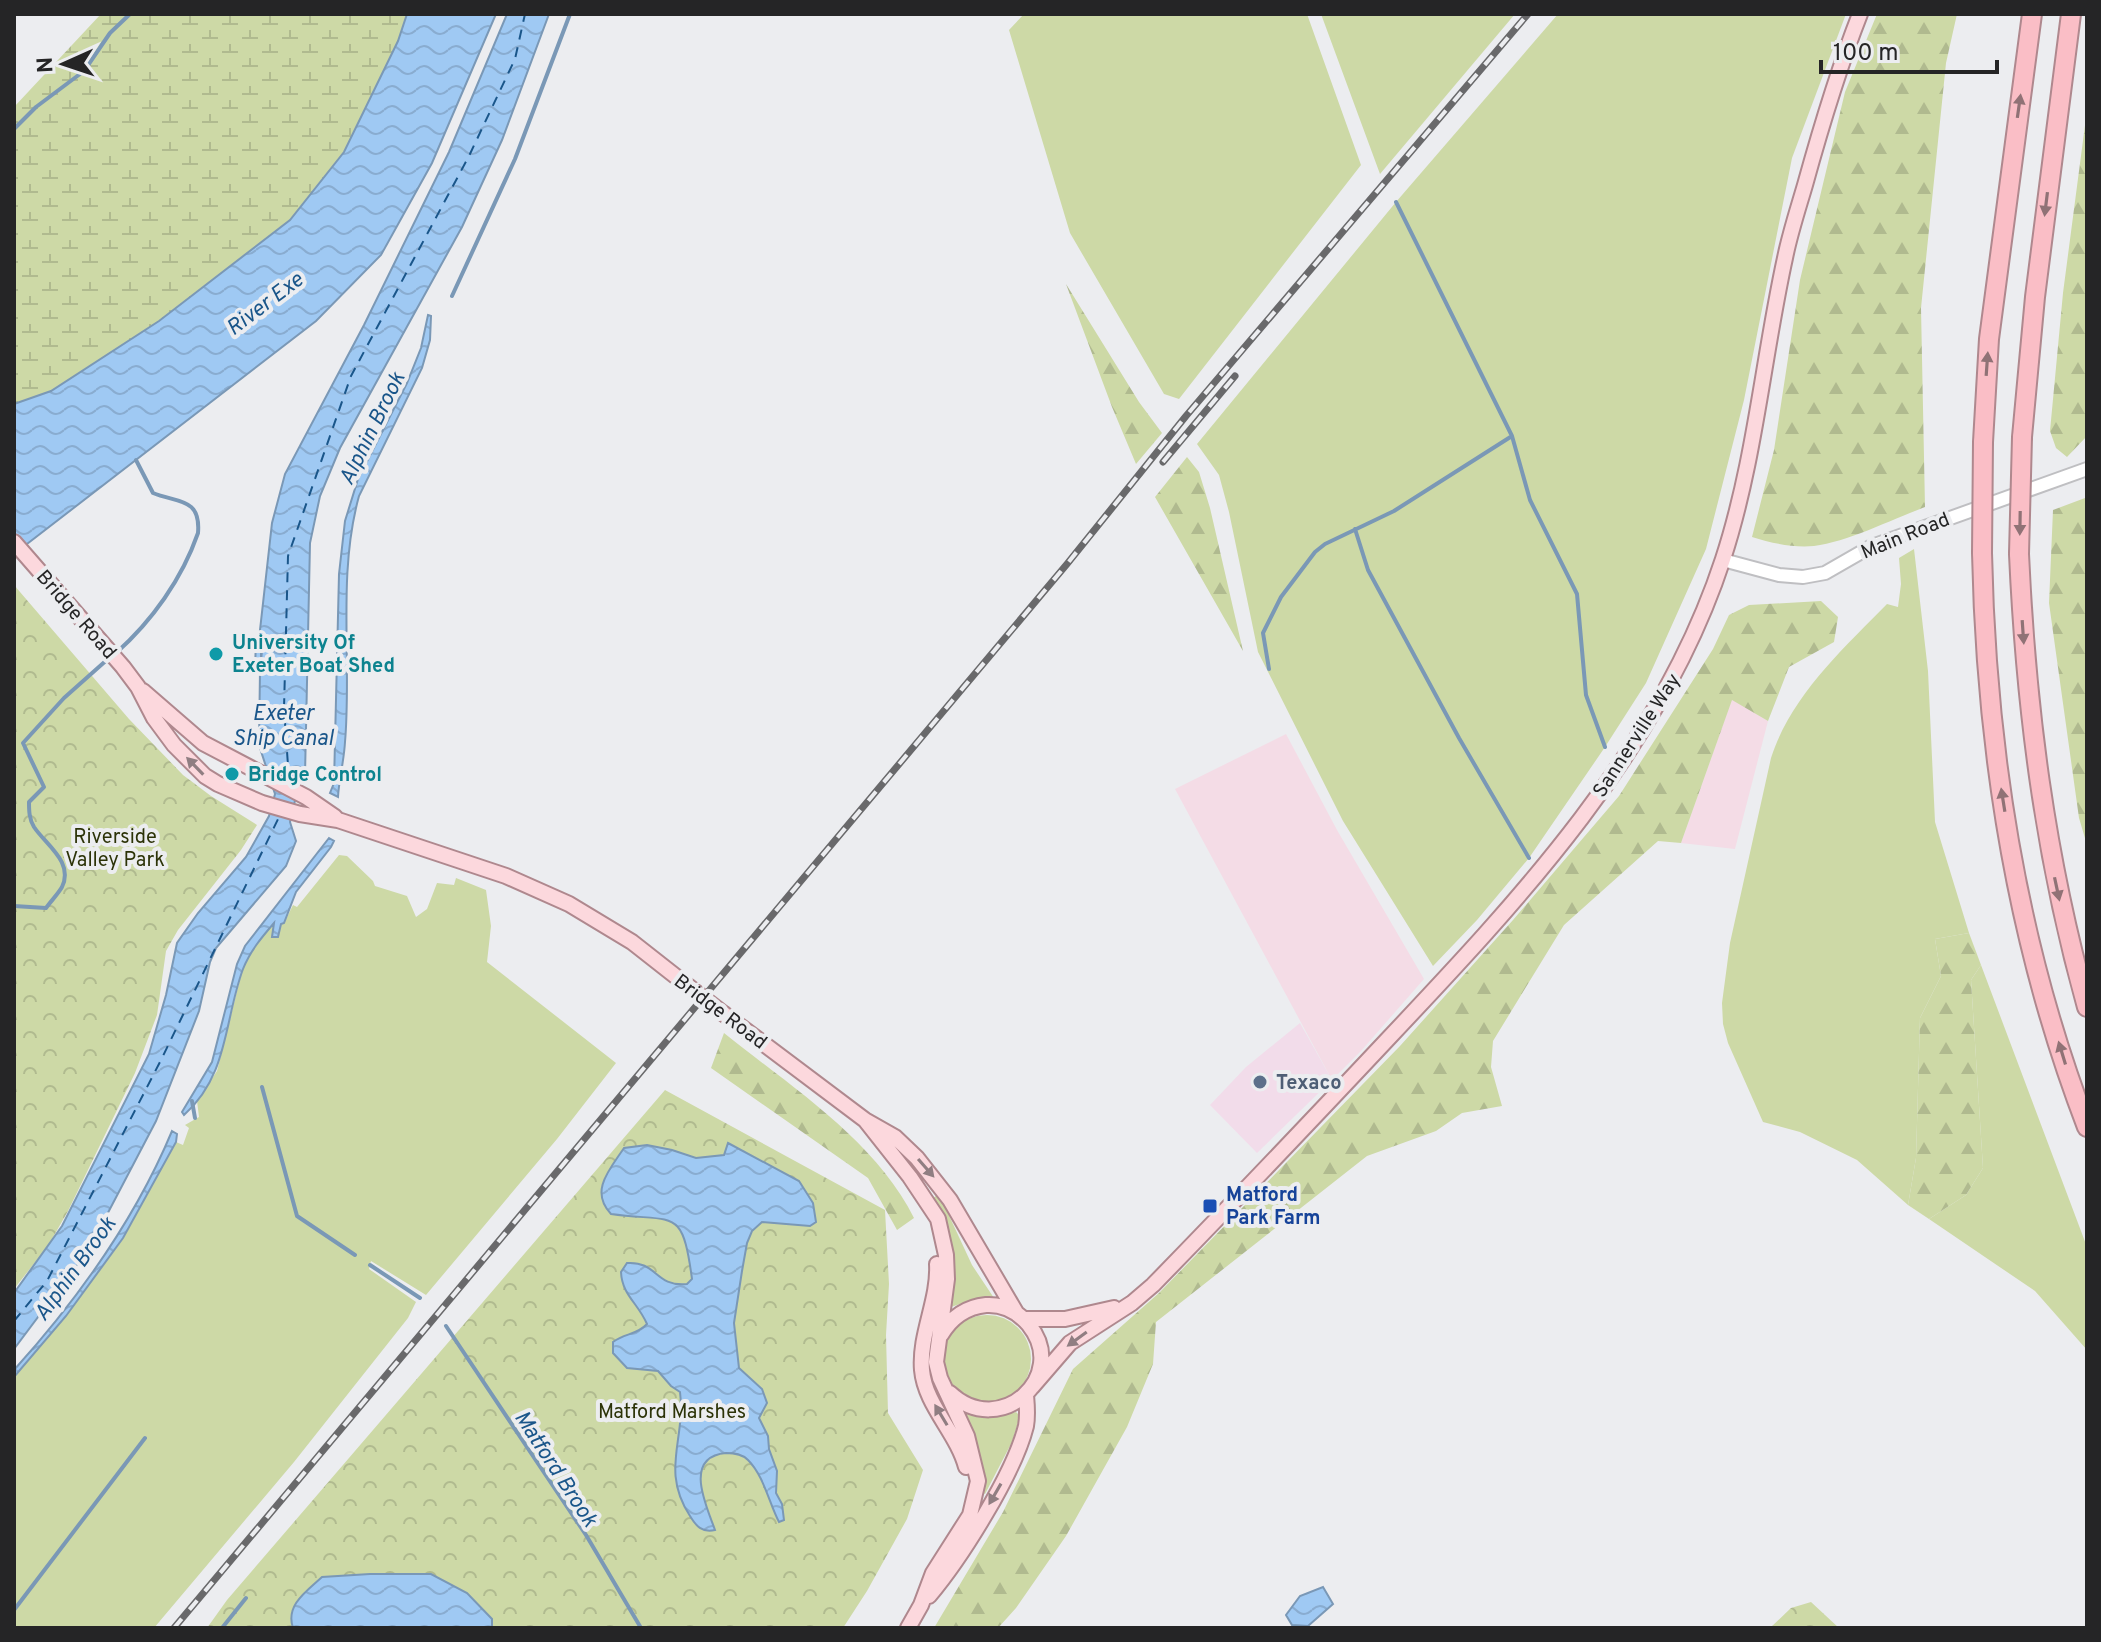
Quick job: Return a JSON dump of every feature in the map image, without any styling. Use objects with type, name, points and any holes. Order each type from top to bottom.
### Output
[{"type":"highway","points":[[2032,14],[1989,339],[1983,442],[1984,629],[1991,715],[2014,869],[2038,971],[2087,1127]]},
{"type":"highway","points":[[2071,14],[2036,283],[2022,437],[2019,554],[2022,629],[2037,779],[2056,882],[2087,1007]]},
{"type":"main road","name":"Sannerville Way","points":[[1029,1391],[1070,1343],[1132,1303],[1242,1194],[1438,986],[1553,856],[1608,783],[1665,692],[1690,647],[1723,560],[1742,495],[1785,255],[1825,113],[1860,14]]},
{"type":"main road","name":"Bridge Road","points":[[14,542],[123,667],[164,731],[205,776],[228,790],[262,803],[338,820],[506,876],[569,904],[632,942],[865,1120],[895,1137],[939,1183],[1020,1316]]},
{"type":"main road","name":"Bridge Road","points":[[138,687],[203,743],[298,793],[338,820]]},
{"type":"main road","points":[[865,1120],[938,1219],[946,1255],[946,1294],[936,1362],[940,1378],[967,1436],[978,1481],[970,1515],[933,1573],[908,1628]]},
{"type":"main road","points":[[923,1199],[935,1242],[938,1270],[923,1345],[922,1372],[931,1399],[956,1439],[969,1476],[965,1510],[953,1540]]},
{"type":"main road","name":"Sannerville Way","points":[[1020,1316],[1065,1319],[1132,1303]]},
{"type":"main road","points":[[921,1605],[943,1579],[1014,1458],[1026,1427],[1029,1391],[1040,1367],[1041,1354],[1033,1330],[1020,1316],[989,1305],[968,1309],[950,1322],[938,1345]]},
{"type":"main road","points":[[947,1390],[959,1401],[983,1410],[1005,1408],[1029,1391]]},
{"type":"street","name":"Main Road","points":[[1723,560],[1779,575],[1803,577],[1825,573],[1872,546],[2087,469]]},
{"type":"shaded area","points":[[1732,699],[1768,721],[1735,849],[1681,843]]},
{"type":"shaded area","points":[[1286,734],[1337,830],[1424,979],[1332,1080],[1175,789]]},
{"type":"shaded area","points":[[1300,1023],[1332,1080],[1257,1153],[1210,1105],[1246,1067]]},
{"type":"green space","points":[[101,14],[407,14],[398,41],[344,152],[290,220],[159,321],[51,391],[14,404],[14,107]]},
{"type":"green space","points":[[1024,14],[1307,14],[1361,165],[1179,399],[1164,394],[1070,233],[1009,30]]},
{"type":"green space","points":[[1321,14],[1515,14],[1380,174]]},
{"type":"green space","points":[[1558,14],[1846,14],[1792,158],[1744,400],[1706,549],[1646,683],[1605,747],[1529,858],[1433,966],[1343,821],[1258,652],[1219,475],[1197,444],[1396,202]]},
{"type":"green space","points":[[1877,14],[1957,14],[1946,63],[1921,308],[1925,507],[1827,544],[1782,544],[1752,537],[1774,450],[1800,280],[1845,92]]},
{"type":"green space","points":[[2087,110],[2087,436],[2067,457],[2056,448],[2050,431],[2063,293]]},
{"type":"green space","points":[[1066,284],[1139,402],[1162,433],[1136,464],[1112,407]]},
{"type":"green space","points":[[1187,457],[1199,472],[1210,508],[1243,651],[1155,497]]},
{"type":"green space","points":[[2085,498],[2087,845],[2079,818],[2049,603],[2053,510]]},
{"type":"green space","points":[[1914,549],[1928,671],[1935,822],[1969,933],[1935,939],[1941,976],[1920,1018],[1916,1158],[1908,1205],[1857,1160],[1800,1132],[1763,1122],[1728,1043],[1722,1003],[1730,943],[1771,758],[1780,735],[1805,694],[1836,657],[1887,604],[1898,607],[1901,584],[1899,558]]},
{"type":"green space","name":"Riverside Valley Park","points":[[14,585],[129,719],[183,775],[257,825],[178,930],[166,951],[157,1015],[135,1073],[68,1211],[48,1246],[14,1289]]},
{"type":"green space","points":[[1821,601],[1838,617],[1834,642],[1789,667],[1768,721],[1732,700],[1681,843],[1658,841],[1564,925],[1493,1041],[1491,1067],[1502,1106],[1462,1113],[1436,1131],[1367,1156],[1156,1322],[1153,1364],[1127,1427],[1066,1536],[1016,1608],[998,1628],[934,1628],[1003,1512],[1073,1369],[1159,1293],[1400,1046],[1513,920],[1619,796],[1713,649],[1729,615],[1749,605]]},
{"type":"green space","points":[[339,855],[347,856],[375,886],[407,896],[416,917],[427,909],[437,883],[454,885],[456,878],[486,890],[491,926],[487,962],[616,1063],[557,1139],[426,1295],[371,1261],[369,1269],[416,1302],[408,1318],[294,1462],[154,1628],[14,1628],[14,1377],[66,1316],[123,1239],[176,1142],[183,1145],[189,1128],[185,1125],[199,1117],[197,1101],[217,1071],[249,954],[275,921],[284,923],[293,905],[297,907]]},
{"type":"green space","points":[[1969,933],[1981,965],[1971,980],[1983,1168],[1966,1195],[1929,1219],[1908,1205],[1916,1158],[1920,1018],[1941,976],[1935,939]]},
{"type":"green space","points":[[1981,965],[2087,1247],[2087,1350],[2035,1291],[1929,1219],[1966,1195],[1983,1168],[1971,980]]},
{"type":"green space","points":[[724,1033],[830,1116],[854,1139],[897,1190],[914,1218],[897,1230],[868,1178],[711,1068]]},
{"type":"green space","name":"Matford Marshes","points":[[665,1090],[885,1210],[889,1284],[886,1335],[888,1413],[923,1470],[907,1519],[843,1628],[207,1628],[227,1600]]},
{"type":"green space","points":[[939,1194],[972,1265],[994,1298],[975,1299],[948,1308],[942,1217],[933,1198]]},
{"type":"green space","points":[[987,1315],[1004,1318],[1018,1328],[1028,1342],[1031,1359],[1028,1376],[1018,1390],[1004,1400],[987,1403],[970,1400],[956,1390],[946,1376],[943,1359],[946,1342],[956,1328],[970,1318]]},
{"type":"green space","points":[[1016,1412],[1020,1416],[1012,1442],[985,1494],[981,1492],[963,1413],[990,1418]]},
{"type":"green space","points":[[1811,1602],[1839,1628],[1770,1628],[1791,1608]]},
{"type":"water","name":"River Exe","points":[[407,14],[496,14],[432,163],[381,255],[316,321],[14,554],[14,404],[51,391],[159,321],[290,220],[344,152],[398,41]]},
{"type":"water","name":"Exeter Ship Canal","points":[[507,14],[549,14],[502,140],[462,227],[340,448],[320,496],[310,543],[305,775],[300,779],[290,822],[296,841],[286,866],[216,948],[199,1011],[156,1121],[89,1249],[14,1349],[14,1293],[62,1226],[149,1054],[177,943],[246,857],[269,816],[275,794],[259,745],[260,670],[255,669],[256,640],[261,641],[261,661],[263,640],[259,639],[272,523],[285,474],[364,325],[449,152]]},
{"type":"water","points":[[428,315],[431,316],[430,340],[422,368],[359,496],[352,526],[347,588],[347,711],[338,797],[330,793],[334,783],[339,574],[345,521],[358,479],[407,383],[421,348]]},
{"type":"water","points":[[329,838],[334,841],[331,847],[296,892],[278,937],[272,937],[274,923],[249,956],[237,988],[217,1065],[199,1099],[184,1115],[182,1112],[212,1062],[237,964],[245,946]]},
{"type":"water","points":[[172,1131],[177,1134],[176,1142],[123,1238],[66,1316],[14,1377],[14,1370],[82,1287],[123,1227]]},
{"type":"water","points":[[728,1143],[799,1181],[813,1203],[816,1222],[810,1226],[762,1222],[752,1231],[747,1243],[734,1323],[739,1368],[762,1389],[767,1403],[759,1418],[768,1436],[777,1471],[776,1493],[782,1504],[784,1520],[779,1522],[754,1466],[743,1456],[726,1453],[705,1463],[701,1473],[703,1497],[715,1530],[706,1530],[692,1520],[677,1484],[675,1469],[680,1392],[658,1371],[627,1368],[613,1353],[613,1342],[647,1324],[624,1287],[621,1272],[627,1263],[637,1263],[668,1282],[687,1284],[692,1279],[684,1239],[672,1222],[611,1214],[602,1197],[602,1189],[608,1172],[624,1148],[647,1145],[696,1158],[724,1155]]},
{"type":"water","points":[[431,1574],[467,1593],[492,1619],[492,1628],[293,1628],[291,1620],[295,1605],[322,1577]]},
{"type":"water","points":[[1323,1587],[1333,1604],[1308,1626],[1292,1625],[1286,1615],[1300,1596]]},
{"type":"waterway","points":[[14,129],[36,107],[84,71],[110,33],[130,14]]},
{"type":"waterway","points":[[452,296],[515,159],[570,14]]},
{"type":"waterway","points":[[1396,202],[1512,436],[1530,500],[1577,594],[1586,695],[1605,747]]},
{"type":"waterway","points":[[1269,669],[1263,633],[1281,597],[1315,552],[1325,544],[1394,511],[1512,436]]},
{"type":"waterway","points":[[116,653],[142,627],[164,598],[184,567],[198,533],[196,513],[191,507],[153,493],[136,460]]},
{"type":"waterway","points":[[1355,529],[1368,570],[1459,738],[1529,858]]},
{"type":"waterway","points":[[14,906],[46,908],[65,878],[62,862],[31,821],[29,802],[44,787],[23,743],[64,698],[109,658]]},
{"type":"waterway","name":"Matford Brook","points":[[262,1087],[297,1216],[355,1255]]},
{"type":"waterway","points":[[192,1101],[195,1118]]},
{"type":"waterway","name":"Matford Brook","points":[[370,1265],[420,1298]]},
{"type":"waterway","name":"Matford Brook","points":[[446,1326],[586,1535],[641,1628]]},
{"type":"waterway","points":[[14,1610],[145,1438]]},
{"type":"waterway","points":[[222,1628],[246,1598]]},
{"type":"ferry route","points":[[289,780],[284,708],[288,556],[351,376],[469,156],[515,59],[525,14]]},
{"type":"ferry route","points":[[14,1321],[47,1281],[161,1060],[281,813]]},
{"type":"railway","points":[[174,1628],[1067,564],[1186,416],[1528,14]]},
{"type":"railway","points":[[1163,462],[1235,376]]},
{"type":"place","name":"University Of Exeter Boat Shed","points":[[216,654]]},
{"type":"place","name":"Bridge Control","points":[[232,774]]},
{"type":"place","name":"Texaco","points":[[1260,1082]]},
{"type":"place","name":"Matford Park Farm","points":[[1210,1206]]},
{"type":"water label","name":"Alphin Brook","points":[[371,428]]},
{"type":"water label","name":"Alphin Brook","points":[[74,1268]]}]
